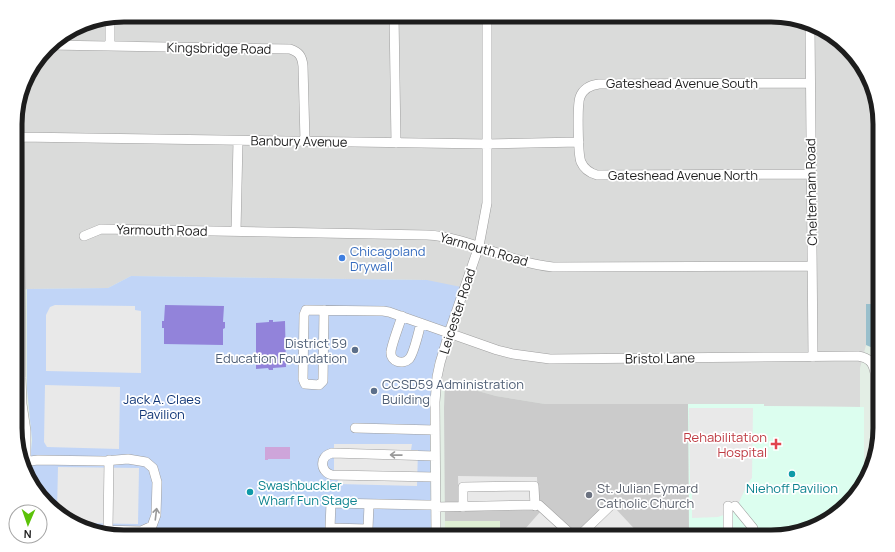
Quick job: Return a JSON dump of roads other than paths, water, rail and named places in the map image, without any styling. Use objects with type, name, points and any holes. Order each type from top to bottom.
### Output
[{"type":"street","points":[[394,22],[396,143]]},
{"type":"street","name":"Leicester Road","points":[[436,530],[435,390],[437,377],[449,333],[479,246],[488,204],[487,22]]},
{"type":"street","points":[[110,23],[110,46]]},
{"type":"street","name":"Cheltenham Road","points":[[810,30],[813,357]]},
{"type":"street","name":"Kingsbridge Road","points":[[59,45],[290,49],[296,51],[302,59],[303,66],[305,141]]},
{"type":"street","name":"Gateshead Avenue South","points":[[579,142],[580,97],[586,89],[594,85],[810,83]]},
{"type":"street","name":"Banbury Avenue","points":[[22,137],[487,144],[579,142]]},
{"type":"street","points":[[236,231],[238,141]]},
{"type":"street","name":"Gateshead Avenue North","points":[[579,142],[579,155],[583,166],[592,174],[597,175],[811,174]]},
{"type":"street","name":"Yarmouth Road","points":[[84,236],[101,229],[433,235],[479,246],[527,262],[553,267],[812,266]]},
{"type":"street","name":"Bristol Lane","points":[[324,310],[324,381],[319,385],[308,385],[305,384],[303,379],[304,315],[306,310],[324,310],[382,311],[402,316],[503,351],[531,357],[550,359],[858,356],[867,357],[872,362],[873,366]]},
{"type":"street","points":[[402,316],[390,352],[393,359],[397,362],[405,362],[411,357],[421,323]]},
{"type":"street","points":[[22,418],[26,431],[25,451]]},
{"type":"street","points":[[355,428],[435,430]]},
{"type":"street","points":[[435,456],[332,454],[326,456],[323,460],[322,466],[326,472],[332,475],[435,477]]},
{"type":"street","points":[[27,462],[38,460],[143,460],[149,464],[155,473],[157,482],[154,522],[148,529],[144,530]]},
{"type":"street","points":[[105,528],[108,460]]},
{"type":"street","points":[[463,507],[462,487],[534,486],[535,506]]},
{"type":"street","points":[[369,504],[368,529],[330,528],[331,503],[369,504],[436,506],[463,507],[540,506],[566,530]]},
{"type":"street","points":[[729,530],[732,506],[753,528],[753,530]]},
{"type":"street","points":[[585,530],[609,507]]},
{"type":"place","name":"Chicagoland Drywall","points":[[342,258]]},
{"type":"place","name":"District 59 Education Foundation","points":[[355,350]]},
{"type":"place","name":"CCSD59 Administration Building","points":[[374,391]]},
{"type":"place","name":"Rehabilitation Hospital","points":[[776,444]]},
{"type":"place","name":"Niehoff Pavilion","points":[[792,474]]},
{"type":"place","name":"Swashbuckler Wharf Fun Stage","points":[[250,492]]},
{"type":"place","name":"St. Julian Eymard Catholic Church","points":[[589,495]]},
{"type":"park label","name":"Jack A. Claes Pavilion","points":[[162,406]]}]
